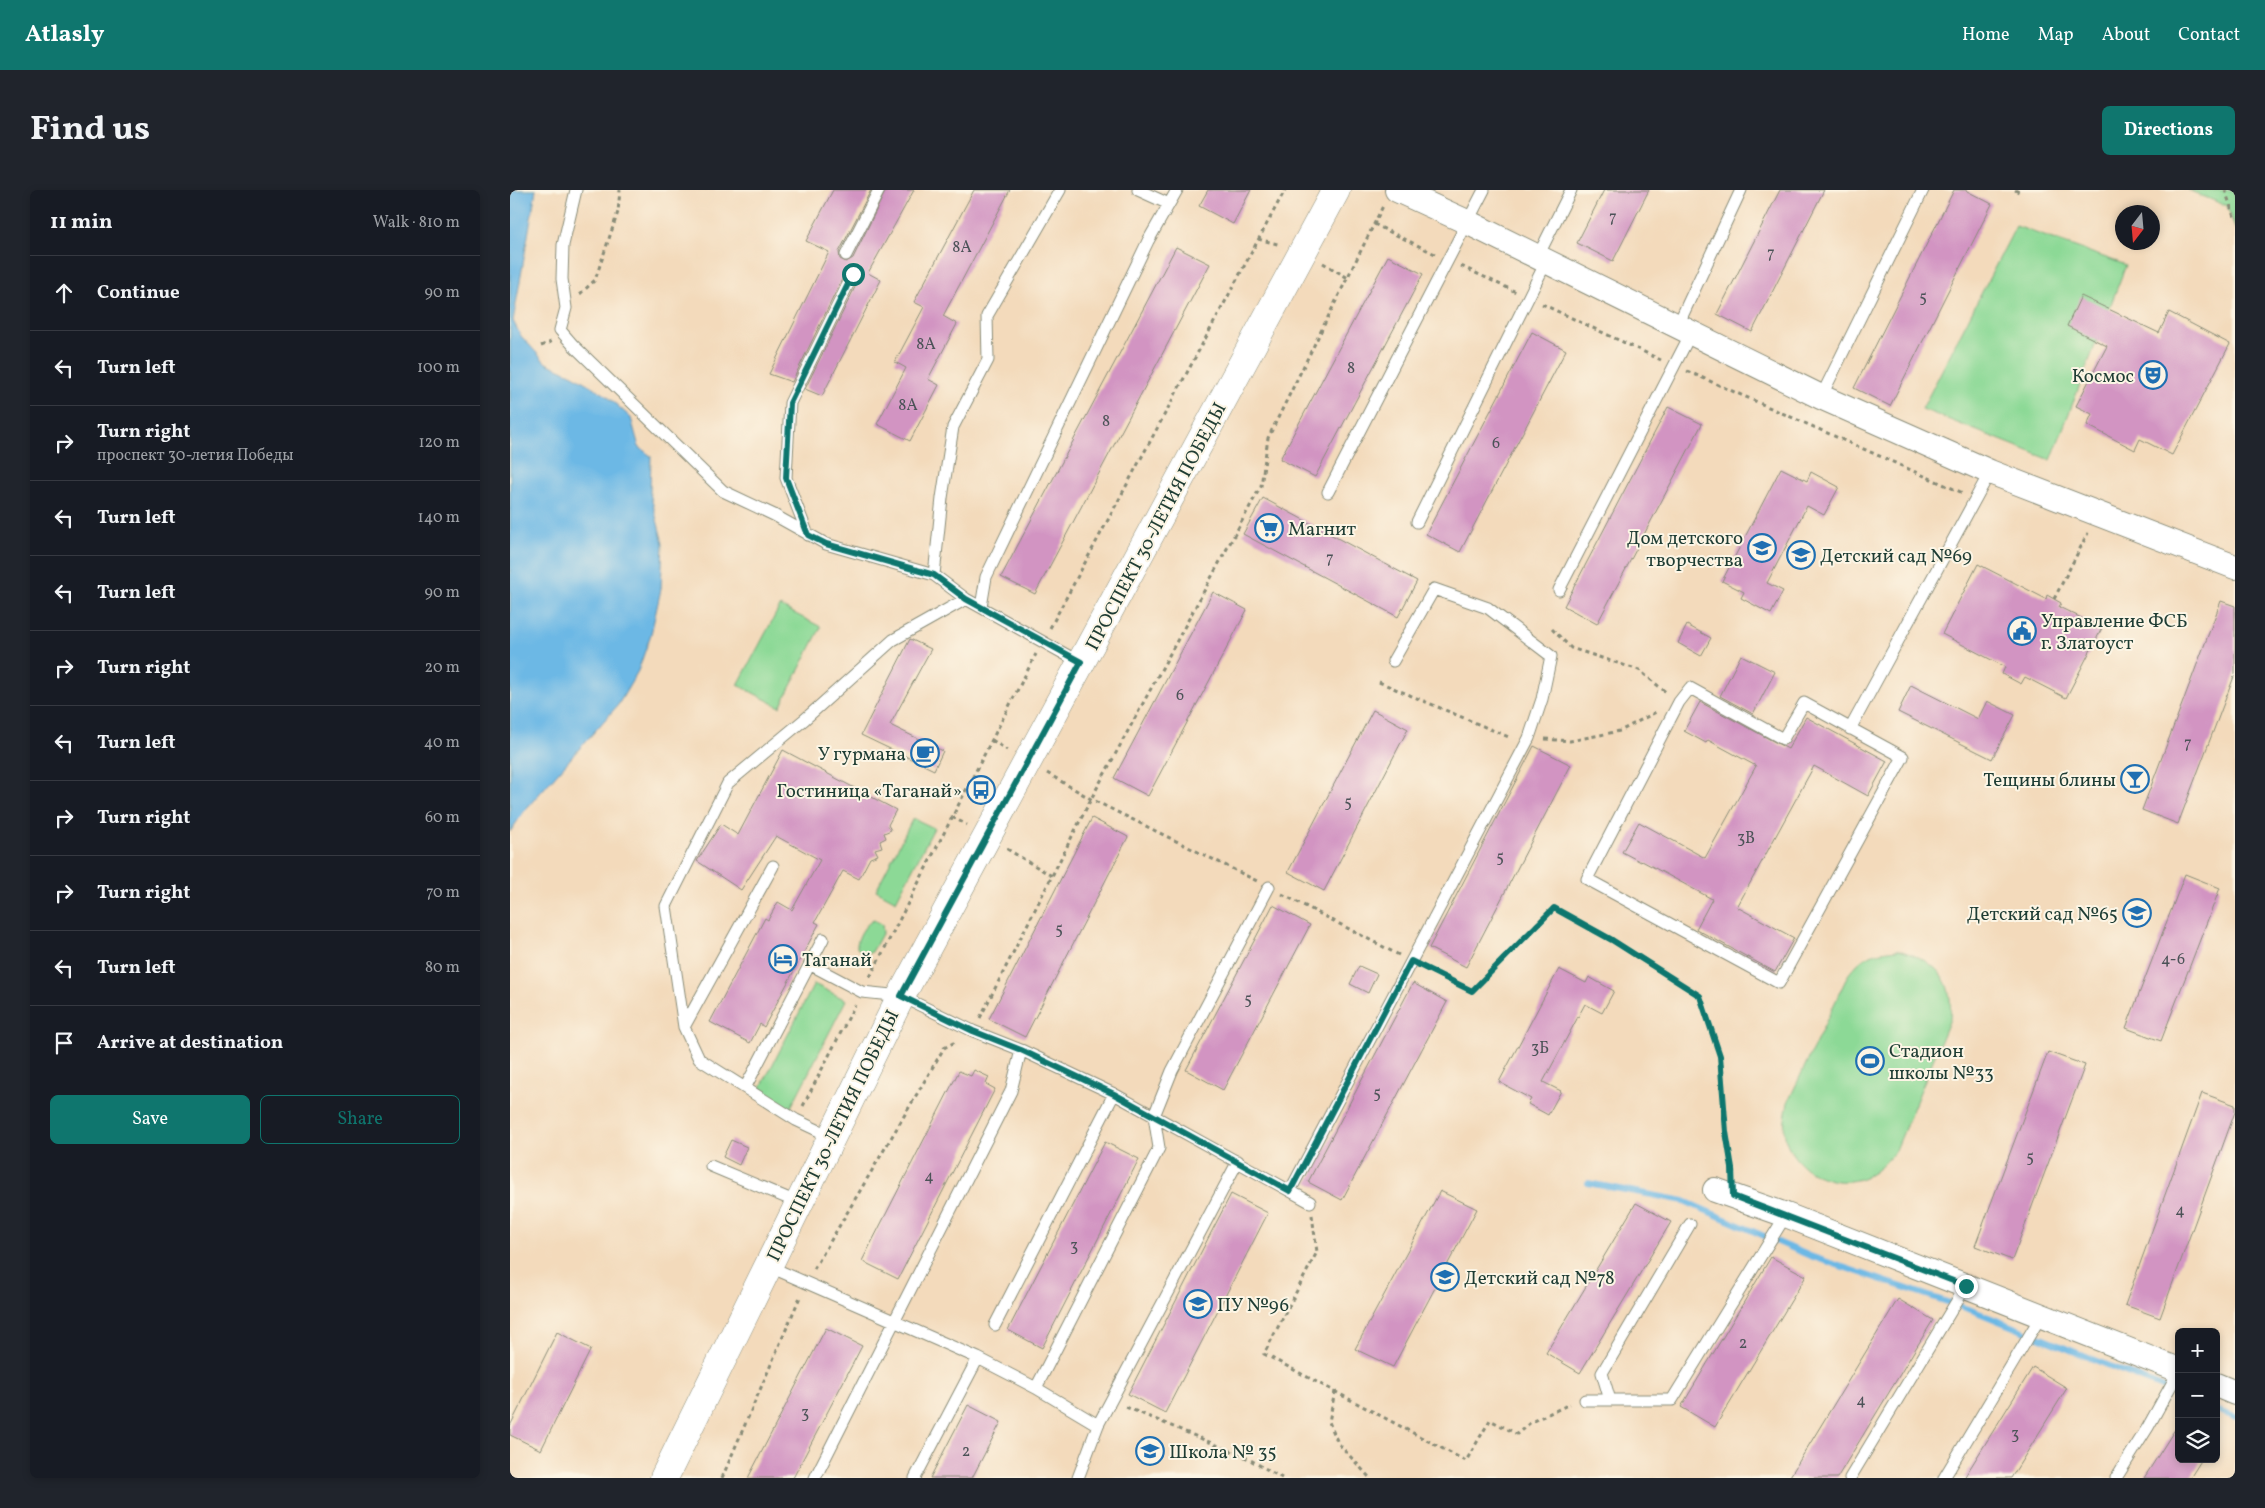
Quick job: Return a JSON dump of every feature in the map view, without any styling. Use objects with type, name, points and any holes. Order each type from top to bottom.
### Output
[{"type":"main road","name":"ПРОСПЕКТ 30-ЛЕТИЯ ПОБЕДЫ","points":[[664,1478],[901,996],[1336,190]]},
{"type":"street","points":[[1392,194],[1467,222],[1821,397],[1990,472],[2235,567]]},
{"type":"street","points":[[1724,1193],[1786,1215],[2175,1369]]},
{"type":"street","points":[[2220,1387],[2235,1393]]},
{"type":"lane","points":[[576,190],[563,245],[562,278],[566,308],[560,330],[709,478],[723,491],[774,514],[826,544],[934,575],[966,599],[1081,662]]},
{"type":"lane","points":[[846,255],[879,190]]},
{"type":"lane","points":[[934,575],[942,498],[953,428],[988,360],[988,316],[1060,190]]},
{"type":"lane","points":[[1138,190],[1169,204]]},
{"type":"lane","points":[[981,607],[986,577],[1148,241],[1177,190]]},
{"type":"lane","points":[[1328,492],[1484,190]]},
{"type":"lane","points":[[1416,522],[1542,260],[1571,190]]},
{"type":"lane","points":[[1559,590],[1684,330],[1741,190]]},
{"type":"lane","points":[[1821,397],[1923,190]]},
{"type":"lane","points":[[808,535],[786,478],[790,403],[853,274]]},
{"type":"lane","points":[[1850,728],[1990,472]]},
{"type":"lane","points":[[1290,1191],[1529,738],[1542,699],[1551,656],[1488,608],[1434,589],[1393,660]]},
{"type":"lane","points":[[832,1137],[796,1120],[699,1059],[684,1027],[666,906],[728,783],[805,719],[892,640],[966,599]]},
{"type":"lane","points":[[1690,688],[1783,739],[1804,703],[1903,757],[1779,983],[1587,880],[1679,702],[1690,688]]},
{"type":"lane","points":[[684,1027],[773,866]]},
{"type":"lane","points":[[1036,1388],[1159,1148],[1154,1116],[1172,1071],[1269,887]]},
{"type":"lane","points":[[745,1088],[823,939]]},
{"type":"lane","points":[[811,965],[862,992],[901,996],[973,1031],[1021,1050],[1114,1094],[1310,1202]]},
{"type":"lane","points":[[815,1478],[1011,1091],[1021,1050]]},
{"type":"lane","points":[[995,1325],[1114,1094]]},
{"type":"lane","points":[[1078,1478],[1098,1425],[1238,1161]]},
{"type":"lane","points":[[711,1166],[799,1203]]},
{"type":"lane","points":[[1585,1400],[1672,1400],[1786,1215]]},
{"type":"lane","points":[[1610,1400],[1602,1373],[1690,1224]]},
{"type":"lane","points":[[768,1266],[978,1358],[1036,1388],[1098,1425]]},
{"type":"lane","points":[[1850,1478],[1966,1286]]},
{"type":"lane","points":[[1944,1478],[2041,1316]]},
{"type":"lane","points":[[915,1478],[978,1358]]},
{"type":"lane","points":[[2116,1478],[2148,1428],[2178,1373]]},
{"type":"path","points":[[566,308],[595,280],[618,212],[620,190]]},
{"type":"path","points":[[2015,190],[2021,193]]},
{"type":"path","points":[[2225,190],[2235,219]]},
{"type":"path","points":[[722,1478],[807,1283],[944,1048],[973,1031],[1091,799],[1261,486],[1268,438],[1392,194]]},
{"type":"path","points":[[2054,599],[2099,513]]},
{"type":"path","points":[[1552,629],[1570,648],[1639,670],[1679,702]]},
{"type":"path","points":[[1091,799],[1269,887],[1472,991],[1554,908],[1612,940],[1700,996],[1720,1056],[1726,1132],[1732,1168],[1724,1193]]},
{"type":"path","points":[[1310,1202],[1317,1252],[1264,1354],[1466,1461],[1490,1420],[1517,1434],[1531,1422],[1564,1406],[1585,1400]]},
{"type":"path","points":[[1335,1391],[1329,1422],[1338,1444],[1370,1478]]},
{"type":"path","points":[[1112,1401],[1245,1457],[1282,1478]]},
{"type":"green space","points":[[2188,190],[2235,190],[2235,229],[2227,206]]},
{"type":"green space","points":[[2016,226],[2126,265],[2051,460],[1922,409]]},
{"type":"green space","points":[[780,606],[821,627],[780,707],[738,685]]},
{"type":"green space","points":[[913,818],[934,828],[896,901],[876,890]]},
{"type":"green space","points":[[874,920],[882,925],[883,932],[872,952],[865,954],[857,948],[858,940],[864,928]]},
{"type":"green space","name":"Стадион школы №33","points":[[1898,950],[1923,960],[1940,973],[1949,992],[1950,1019],[1896,1150],[1880,1167],[1866,1177],[1849,1181],[1826,1179],[1805,1168],[1791,1151],[1784,1131],[1788,1102],[1853,968],[1869,956]]},
{"type":"green space","points":[[814,984],[846,1000],[790,1109],[758,1093]]},
{"type":"water","points":[[510,190],[536,190],[513,321],[521,336],[546,363],[573,375],[606,395],[631,418],[639,447],[651,456],[650,493],[663,543],[661,589],[651,634],[638,671],[618,705],[525,810],[510,832]]},
{"type":"building","points":[[833,190],[871,190],[839,252],[840,259],[846,262],[853,258],[886,190],[914,190],[868,273],[881,280],[822,396],[805,389],[860,277],[859,270],[856,267],[849,268],[846,271],[792,382],[769,374],[829,252],[806,241]]},
{"type":"building","points":[[974,190],[1010,190],[943,316],[957,324],[928,379],[939,385],[910,441],[877,424],[906,368],[895,362],[924,307],[914,302]]},
{"type":"building","points":[[1208,190],[1251,190],[1233,224],[1199,206]]},
{"type":"building","points":[[1604,190],[1649,190],[1613,261],[1577,243]]},
{"type":"building","points":[[1780,190],[1824,190],[1752,332],[1717,314]]},
{"type":"building","points":[[1954,190],[1965,190],[1992,204],[1890,406],[1854,388]]},
{"type":"building","points":[[1176,247],[1210,264],[1035,594],[1001,577]]},
{"type":"building","points":[[1388,256],[1423,274],[1315,477],[1280,459]]},
{"type":"building","name":"Космос","points":[[2081,296],[2159,333],[2169,312],[2230,344],[2172,455],[2140,439],[2135,450],[2087,425],[2092,414],[2076,406],[2107,346],[2067,326]]},
{"type":"building","points":[[1532,332],[1566,350],[1460,552],[1426,534]]},
{"type":"building","points":[[1668,407],[1702,424],[1597,624],[1564,606]]},
{"type":"building","name":"Дом детского творчества","points":[[1781,468],[1807,481],[1811,472],[1839,487],[1824,515],[1807,506],[1767,583],[1783,591],[1771,614],[1741,598],[1744,592],[1722,581]]},
{"type":"building","points":[[1263,498],[1417,581],[1398,617],[1243,534]]},
{"type":"building","name":"Управление ФСБ г. Златоуст","points":[[1978,564],[2046,599],[2047,595],[2061,603],[2059,607],[2102,628],[2066,698],[2025,677],[2021,684],[2002,674],[2005,667],[1942,634]]},
{"type":"building","points":[[1213,592],[1247,610],[1148,796],[1114,778]]},
{"type":"building","points":[[2221,601],[2235,606],[2235,674],[2178,824],[2142,810]]},
{"type":"building","points":[[1687,625],[1711,638],[1701,656],[1678,643]]},
{"type":"building","points":[[910,639],[931,649],[890,725],[943,751],[934,770],[861,735]]},
{"type":"building","points":[[1741,655],[1775,672],[1753,714],[1720,696]]},
{"type":"building","points":[[1911,685],[1978,719],[1987,701],[2015,715],[1992,759],[1898,712]]},
{"type":"building","points":[[1700,702],[1788,749],[1806,717],[1887,761],[1868,796],[1814,766],[1737,907],[1794,938],[1775,972],[1696,929],[1712,899],[1622,852],[1639,822],[1705,858],[1756,766],[1708,740],[1706,743],[1684,731]]},
{"type":"building","points":[[1373,710],[1408,729],[1324,891],[1288,872]]},
{"type":"building","points":[[1534,746],[1571,765],[1466,967],[1429,948]]},
{"type":"building","points":[[783,750],[896,810],[888,825],[891,830],[884,833],[886,838],[880,841],[882,847],[875,849],[878,855],[870,858],[859,879],[843,871],[815,922],[819,924],[764,1027],[760,1024],[750,1043],[710,1022],[765,918],[768,920],[778,902],[792,910],[820,860],[776,836],[741,890],[697,861],[721,824],[738,835]]},
{"type":"building","points":[[1092,818],[1128,837],[1025,1037],[989,1019]]},
{"type":"building","points":[[2185,874],[2220,888],[2161,1041],[2126,1028]]},
{"type":"building","points":[[1273,905],[1310,925],[1223,1090],[1186,1070]]},
{"type":"building","points":[[1359,966],[1377,974],[1368,993],[1350,984]]},
{"type":"building","points":[[1559,969],[1586,983],[1589,977],[1614,991],[1602,1013],[1585,1004],[1543,1082],[1561,1091],[1548,1115],[1528,1104],[1531,1099],[1499,1082]]},
{"type":"building","points":[[1413,983],[1447,1002],[1342,1200],[1308,1182]]},
{"type":"building","points":[[2048,1052],[2085,1065],[2012,1260],[1975,1246]]},
{"type":"building","points":[[974,1070],[989,1077],[986,1084],[995,1089],[898,1279],[862,1261],[959,1071],[971,1076]]},
{"type":"building","points":[[2202,1093],[2235,1105],[2235,1112],[2160,1318],[2125,1305]]},
{"type":"building","points":[[731,1140],[747,1147],[739,1165],[723,1157]]},
{"type":"building","points":[[1105,1142],[1139,1159],[1042,1348],[1008,1330]]},
{"type":"building","name":"Детский сад №78","points":[[1440,1191],[1477,1209],[1393,1367],[1355,1349]]},
{"type":"building","name":"ПУ №96","points":[[1231,1194],[1268,1213],[1165,1413],[1128,1394]]},
{"type":"building","points":[[1636,1203],[1671,1222],[1580,1373],[1546,1353]]},
{"type":"building","points":[[1771,1257],[1806,1276],[1715,1427],[1681,1407]]},
{"type":"building","points":[[1898,1299],[1933,1320],[1837,1478],[1789,1478]]},
{"type":"building","points":[[826,1328],[862,1346],[793,1478],[748,1478]]},
{"type":"building","points":[[557,1332],[591,1349],[541,1450],[510,1435],[510,1426]]},
{"type":"building","points":[[2033,1367],[2067,1388],[2011,1478],[1964,1478]]},
{"type":"building","points":[[968,1405],[1001,1422],[972,1478],[930,1478]]},
{"type":"building","points":[[2175,1429],[2175,1463],[2199,1463],[2190,1478],[2144,1478]]},
{"type":"waterway","points":[[1588,1183],[1684,1201],[1810,1256],[1974,1311],[2175,1392]]},
{"type":"waterway","points":[[2220,1411],[2235,1417]]},
{"type":"place","name":"Космос","points":[[2153,375]]},
{"type":"place","name":"Магнит","points":[[1269,528]]},
{"type":"place","name":"Дом детского творчества","points":[[1762,548]]},
{"type":"place","name":"Детский сад №69","points":[[1801,555]]},
{"type":"place","name":"Управление ФСБ г. Златоуст","points":[[2022,631]]},
{"type":"place","name":"У гурмана","points":[[925,753]]},
{"type":"place","name":"Тещины блины","points":[[2135,779]]},
{"type":"place","name":"Гостиница «Таганай»","points":[[981,790]]},
{"type":"place","name":"Детский сад №65","points":[[2137,913]]},
{"type":"place","name":"Таганай","points":[[783,959]]},
{"type":"place","name":"Стадион школы №33","points":[[1870,1061]]},
{"type":"place","name":"Детский сад №78","points":[[1445,1277]]},
{"type":"place","name":"ПУ №96","points":[[1198,1304]]},
{"type":"place","name":"Школа № 35","points":[[1150,1451]]},
{"type":"route","points":[[853,274],[790,403],[786,478],[808,535],[826,544],[934,575],[966,599],[1081,662],[901,996],[973,1031],[1021,1050],[1114,1094],[1290,1191],[1411,961],[1472,991],[1554,908],[1612,940],[1700,996],[1720,1056],[1726,1132],[1732,1168],[1733,1196],[1966,1286]]}]
